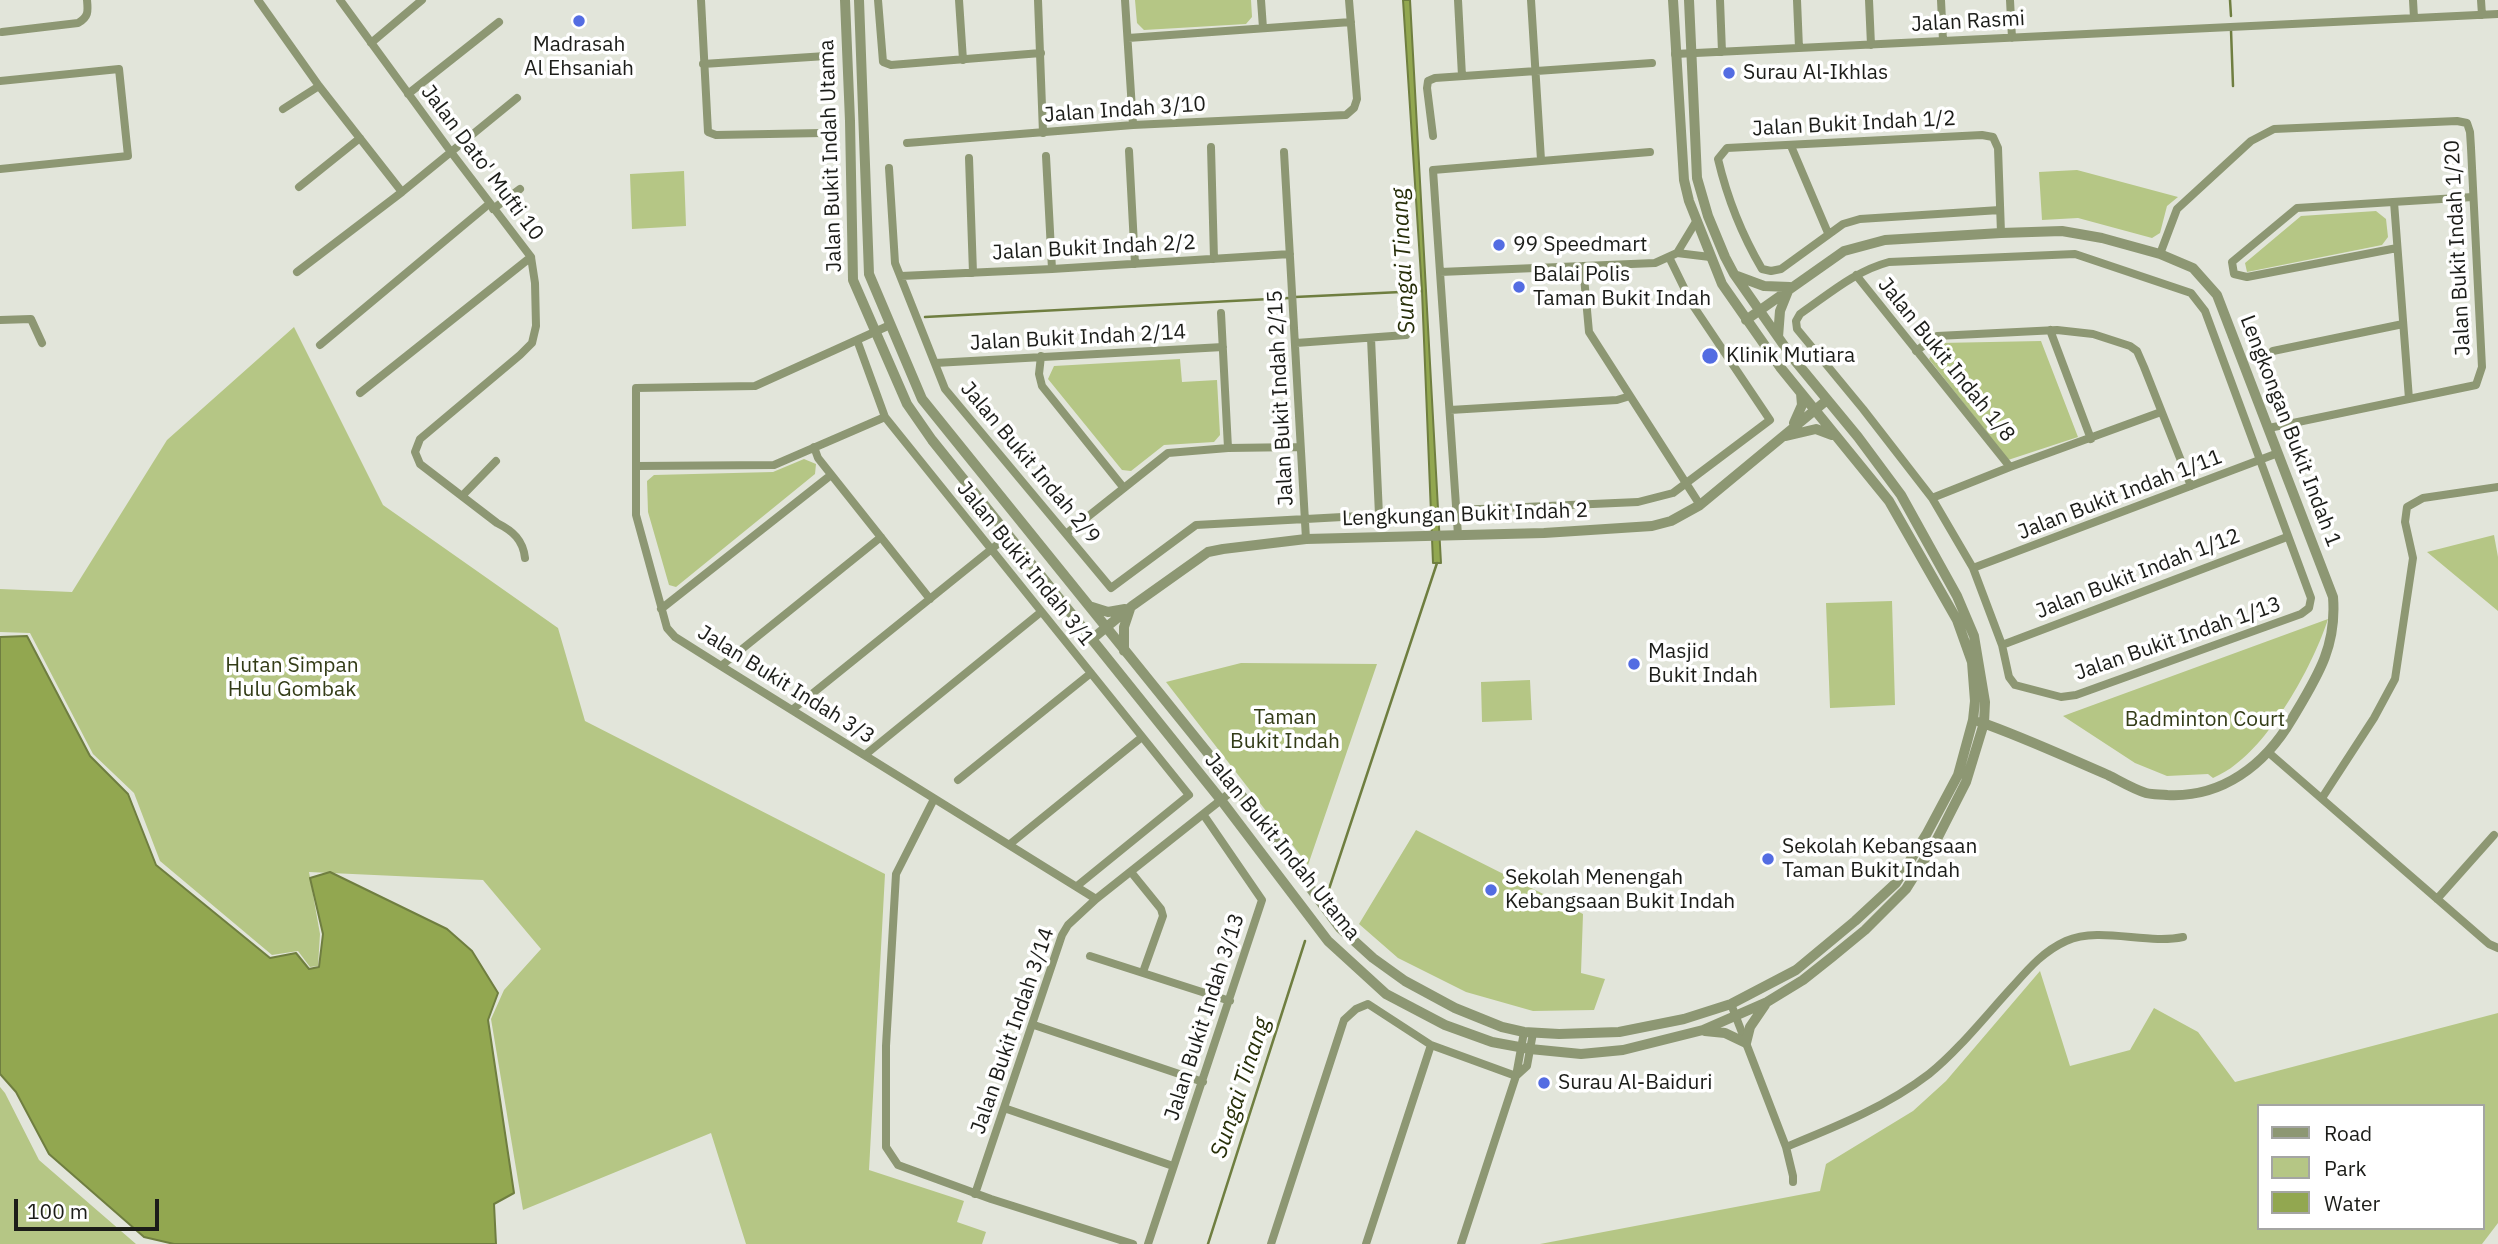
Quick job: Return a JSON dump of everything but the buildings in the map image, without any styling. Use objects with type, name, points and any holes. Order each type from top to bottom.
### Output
[{"type":"street","points":[[2,32],[78,23],[88,14],[87,0]]},
{"type":"street","points":[[258,0],[319,86],[402,192]]},
{"type":"street","name":"Jalan Dato' Mufti 10","points":[[340,0],[450,152],[531,257],[537,303],[532,343],[421,439],[415,452],[420,464],[497,523],[510,529],[524,548],[525,558]]},
{"type":"street","points":[[371,43],[422,0]]},
{"type":"street","points":[[701,0],[708,132],[716,135],[822,133]]},
{"type":"street","name":"Jalan Bukit Indah Utama","points":[[845,0],[852,275],[907,404],[932,440],[1221,800],[1328,941],[1386,994],[1445,1026],[1492,1042],[1526,1049],[1581,1054],[1623,1050],[1703,1030],[1736,1017],[1803,980],[1865,930],[1906,889],[1936,841],[1966,782],[1978,722],[1972,662],[1957,620],[1889,500],[1801,393],[1746,320],[1722,284],[1710,257],[1684,180],[1673,0]]},
{"type":"street","name":"Jalan Bukit Indah Utama","points":[[859,0],[868,266],[871,281],[922,399],[1236,788],[1340,928],[1373,958],[1405,981],[1455,1008],[1502,1027],[1528,1032],[1619,1032],[1684,1018],[1731,1004],[1796,970],[1855,922],[1896,883],[1926,835],[1958,775],[1985,702],[1974,636],[1957,596],[1900,495],[1758,310],[1734,274],[1708,215],[1697,178],[1689,0]]},
{"type":"street","points":[[878,0],[883,62],[891,65],[1041,53]]},
{"type":"street","points":[[959,0],[963,60]]},
{"type":"street","points":[[1038,0],[1044,132]]},
{"type":"street","points":[[1125,0],[1133,125]]},
{"type":"street","points":[[1261,0],[1263,28]]},
{"type":"street","points":[[1128,38],[1351,22],[1349,0]]},
{"type":"street","points":[[1458,0],[1462,76]]},
{"type":"street","points":[[1531,0],[1541,160]]},
{"type":"street","points":[[1720,0],[1722,52]]},
{"type":"street","points":[[1797,0],[1799,48]]},
{"type":"street","points":[[1869,0],[1871,45]]},
{"type":"street","points":[[1941,0],[1943,41]]},
{"type":"street","points":[[2010,0],[2012,38]]},
{"type":"street","points":[[2413,0],[2414,18]]},
{"type":"street","points":[[2482,0],[2482,15]]},
{"type":"street","name":"Jalan Rasmi","points":[[1675,54],[2498,14]]},
{"type":"street","points":[[408,94],[499,22]]},
{"type":"street","name":"Jalan Indah 3/10","points":[[907,143],[1133,125],[1346,115],[1354,108],[1357,99],[1351,22]]},
{"type":"street","points":[[703,64],[826,56]]},
{"type":"street","points":[[1433,135],[1427,88],[1428,81],[1435,78],[1651,63]]},
{"type":"street","points":[[0,81],[120,69],[128,156],[0,169]]},
{"type":"street","points":[[283,109],[319,86]]},
{"type":"street","points":[[297,272],[402,192],[517,98]]},
{"type":"street","name":"Jalan Bukit Indah 1/20","points":[[2160,254],[2178,209],[2251,141],[2274,129],[2457,121],[2467,123],[2470,132],[2482,367],[2476,385],[2409,399]]},
{"type":"street","name":"Jalan Bukit Indah 1/2","points":[[1828,233],[1781,269],[1762,269],[1749,246],[1718,159],[1727,148],[1993,136],[1998,148],[2000,210]]},
{"type":"street","points":[[299,187],[360,138]]},
{"type":"street","points":[[1791,146],[1828,233],[1843,224],[1860,219],[2000,210],[2001,233]]},
{"type":"street","points":[[1211,147],[1214,259]]},
{"type":"street","points":[[1129,151],[1135,264]]},
{"type":"street","name":"Jalan Bukit Indah 2/15","points":[[1284,152],[1306,539]]},
{"type":"street","points":[[1458,536],[1433,170],[1650,152]]},
{"type":"street","points":[[1046,156],[1052,269]]},
{"type":"street","points":[[969,158],[973,273]]},
{"type":"street","name":"Jalan Bukit Indah 2/9","points":[[889,168],[895,263],[945,389],[1111,588],[1196,525],[1306,519]]},
{"type":"street","points":[[320,345],[491,206],[520,189]]},
{"type":"street","points":[[2397,248],[2247,277],[2234,274],[2232,262],[2297,208],[2473,197]]},
{"type":"street","points":[[2269,428],[2409,399],[2394,202]]},
{"type":"street","points":[[1673,255],[1697,220]]},
{"type":"street","name":"Lengkongan Bukit Indah 1","points":[[1746,320],[1844,251],[1885,240],[2001,233],[2062,231],[2102,238],[2160,254],[2193,268],[2217,295],[2333,597],[2332,637],[2323,664],[2286,730],[2268,752],[2240,776],[2213,790],[2186,796],[2148,794],[1978,722]]},
{"type":"street","name":"Jalan Bukit Indah 2/2","points":[[901,276],[1290,254]]},
{"type":"street","points":[[2002,645],[1973,568],[1933,499],[1797,329],[1796,321],[1800,314],[1869,268],[1889,262],[2075,254],[2191,293],[2205,311],[2287,537]]},
{"type":"street","points":[[1457,510],[1638,502],[1673,493],[1770,419],[1692,304],[1673,255]]},
{"type":"street","points":[[1440,272],[1656,263],[1673,255],[1710,257]]},
{"type":"street","points":[[360,393],[531,257]]},
{"type":"street","points":[[1583,266],[1589,332],[1700,505]]},
{"type":"street","points":[[1734,274],[1764,286],[1790,288],[1780,312],[1778,339]]},
{"type":"street","name":"Jalan Bukit Indah 1/8","points":[[1856,275],[2010,467]]},
{"type":"street","points":[[1221,313],[1228,449]]},
{"type":"street","points":[[0,320],[31,318],[42,343]]},
{"type":"street","points":[[2273,351],[2403,324]]},
{"type":"street","points":[[857,340],[890,325]]},
{"type":"street","points":[[2050,330],[2091,439]]},
{"type":"street","points":[[1916,351],[1929,339],[1937,336],[2050,330],[2093,334],[2130,346],[2137,351],[2191,486]]},
{"type":"street","points":[[1296,343],[1406,335]]},
{"type":"street","points":[[1306,519],[1379,515],[1371,338]]},
{"type":"street","name":"Jalan Bukit Indah 3/3","points":[[857,340],[755,386],[636,388],[636,515],[667,628],[675,637],[1096,899]]},
{"type":"street","name":"Jalan Bukit Indah 3/1","points":[[857,340],[885,417],[1189,796],[1077,886]]},
{"type":"street","name":"Jalan Bukit Indah 2/14","points":[[935,363],[1223,347]]},
{"type":"street","points":[[1041,356],[1038,374],[1042,386],[1123,487]]},
{"type":"street","points":[[1782,437],[1798,420],[1802,405],[1801,393]]},
{"type":"street","points":[[1450,410],[1617,400],[1630,396]]},
{"type":"street","name":"Lengkungan Bukit Indah 2","points":[[1091,639],[1208,552],[1306,539],[1544,533],[1652,526],[1671,521],[1700,505],[1827,400]]},
{"type":"street","points":[[1933,499],[2010,467],[2161,412]]},
{"type":"street","points":[[636,466],[774,465],[885,417]]},
{"type":"street","points":[[1782,437],[1816,429],[1838,439]]},
{"type":"street","points":[[814,447],[818,458],[930,599]]},
{"type":"street","points":[[1066,534],[1168,453],[1300,447]]},
{"type":"street","name":"Jalan Bukit Indah 1/11","points":[[1973,568],[2278,453]]},
{"type":"street","points":[[462,496],[496,461]]},
{"type":"street","points":[[661,609],[831,475]]},
{"type":"street","points":[[2322,799],[2395,679],[2413,558],[2405,522],[2407,507],[2423,498],[2498,487]]},
{"type":"street","points":[[792,710],[1009,535]]},
{"type":"street","points":[[721,666],[881,537]]},
{"type":"street","name":"Jalan Bukit Indah 1/13","points":[[2002,645],[2009,677],[2015,685],[2061,697],[2076,695],[2301,614],[2309,608],[2311,598],[2287,537]]},
{"type":"street","name":"Jalan Bukit Indah 1/12","points":[[2002,645],[2287,537]]},
{"type":"street","points":[[1087,606],[1108,612],[1132,606]]},
{"type":"street","points":[[1124,651],[1124,626],[1132,606]]},
{"type":"street","points":[[865,755],[1041,612]]},
{"type":"street","points":[[958,780],[1090,673]]},
{"type":"street","points":[[1010,844],[1142,737]]},
{"type":"street","points":[[2268,752],[2489,944],[2498,948]]},
{"type":"street","name":"Jalan Bukit Indah 3/14","points":[[975,1194],[1068,925],[1096,899],[1236,788]]},
{"type":"street","points":[[933,799],[896,874],[886,1046],[886,1147],[898,1165],[975,1194],[1133,1244]]},
{"type":"street","name":"Jalan Bukit Indah 3/13","points":[[1148,1244],[1262,900],[1203,814]]},
{"type":"street","points":[[2437,899],[2494,835]]},
{"type":"street","points":[[1130,872],[1161,909],[1163,916],[1143,972]]},
{"type":"street","points":[[1786,1147],[1852,1120],[1930,1074],[2042,954],[2068,939],[2095,936],[2167,940],[2183,937]]},
{"type":"street","points":[[1090,956],[1230,1001]]},
{"type":"street","points":[[1746,1043],[1750,1027],[1767,1002]]},
{"type":"street","points":[[1271,1244],[1344,1020],[1356,1009],[1368,1004],[1431,1045],[1516,1076]]},
{"type":"street","points":[[1731,1004],[1786,1147],[1793,1182]]},
{"type":"street","points":[[1034,1024],[1203,1082]]},
{"type":"street","points":[[1703,1030],[1725,1033],[1746,1043]]},
{"type":"street","points":[[1461,1244],[1516,1076],[1527,1066],[1528,1032]]},
{"type":"street","points":[[1366,1244],[1431,1045]]},
{"type":"street","points":[[1004,1108],[1173,1167]]},
{"type":"green space","points":[[1135,0],[1251,0],[1252,17],[1246,24],[1144,30],[1137,23]]},
{"type":"green space","points":[[2077,170],[2178,197],[2167,206],[2160,233],[2152,238],[2078,218],[2042,220],[2039,172]]},
{"type":"green space","points":[[684,171],[686,226],[632,229],[630,174]]},
{"type":"green space","points":[[2376,211],[2386,219],[2388,237],[2382,245],[2247,272],[2245,263],[2301,216]]},
{"type":"green space","name":"Hutan Simpan Hulu Gombak","points":[[294,327],[383,505],[558,628],[585,721],[885,874],[869,1170],[964,1201],[957,1222],[986,1232],[982,1244],[746,1244],[711,1133],[523,1210],[491,1019],[504,990],[541,949],[483,880],[309,872],[320,934],[318,966],[310,967],[298,951],[272,955],[160,861],[134,793],[93,754],[30,633],[0,632],[0,589],[72,592],[167,440]]},
{"type":"green space","points":[[2041,341],[2078,437],[2008,460],[1929,359],[1940,343]]},
{"type":"green space","points":[[1180,359],[1182,382],[1217,380],[1220,435],[1214,442],[1164,445],[1131,471],[1122,470],[1048,379],[1054,366]]},
{"type":"green space","points":[[804,459],[816,464],[815,474],[676,587],[669,585],[648,512],[647,481],[654,475],[773,472]]},
{"type":"green space","points":[[2494,535],[2498,557],[2498,611],[2427,552]]},
{"type":"green space","points":[[1892,601],[1895,705],[1830,708],[1826,603]]},
{"type":"green space","name":"Badminton Court","points":[[2328,619],[2303,677],[2278,717],[2250,752],[2231,768],[2213,778],[2208,774],[2167,776],[2135,763],[2063,716]]},
{"type":"green space","name":"Taman Bukit Indah","points":[[1241,663],[1377,664],[1308,865],[1166,682]]},
{"type":"green space","points":[[1530,680],[1532,720],[1482,722],[1481,682]]},
{"type":"green space","points":[[1416,830],[1583,914],[1581,973],[1605,979],[1594,1010],[1533,1011],[1466,992],[1398,958],[1359,924]]},
{"type":"green space","points":[[2040,971],[2070,1066],[2130,1050],[2154,1008],[2198,1032],[2235,1082],[2498,1013],[2498,1223],[2482,1244],[1540,1244],[1820,1191],[1826,1164],[1913,1111],[1946,1081]]},
{"type":"green space","points":[[0,1087],[39,1160],[136,1244],[0,1244]]},
{"type":"water","points":[[1403,0],[1410,0],[1441,563],[1433,563],[1422,291]]},
{"type":"water","points":[[27,636],[90,756],[128,794],[156,865],[270,958],[296,953],[309,969],[319,967],[323,934],[310,878],[330,872],[447,929],[472,951],[498,993],[488,1020],[514,1193],[494,1204],[496,1244],[174,1244],[144,1237],[49,1154],[16,1092],[0,1074],[0,637]]},
{"type":"waterway","points":[[2230,0],[2231,16]]},
{"type":"waterway","points":[[2231,30],[2233,86]]},
{"type":"waterway","points":[[1295,297],[1422,291]]},
{"type":"waterway","points":[[925,317],[1289,298]]},
{"type":"waterway","name":"Sungai Tinang","points":[[1325,901],[1437,563]]},
{"type":"waterway","name":"Sungai Tinang","points":[[1208,1244],[1305,941]]},
{"type":"place","name":"Madrasah Al Ehsaniah","points":[[579,21]]},
{"type":"place","name":"Surau Al-Ikhlas","points":[[1729,73]]},
{"type":"place","name":"99 Speedmart","points":[[1499,245]]},
{"type":"place","name":"Balai Polis Taman Bukit Indah","points":[[1519,287]]},
{"type":"place","name":"Klinik Mutiara","points":[[1710,356]]},
{"type":"place","name":"Masjid Bukit Indah","points":[[1634,664]]},
{"type":"place","name":"Sekolah Kebangsaan Taman Bukit Indah","points":[[1768,859]]},
{"type":"place","name":"Sekolah Menengah Kebangsaan Bukit Indah","points":[[1491,890]]},
{"type":"place","name":"Surau Al-Baiduri","points":[[1544,1083]]}]
